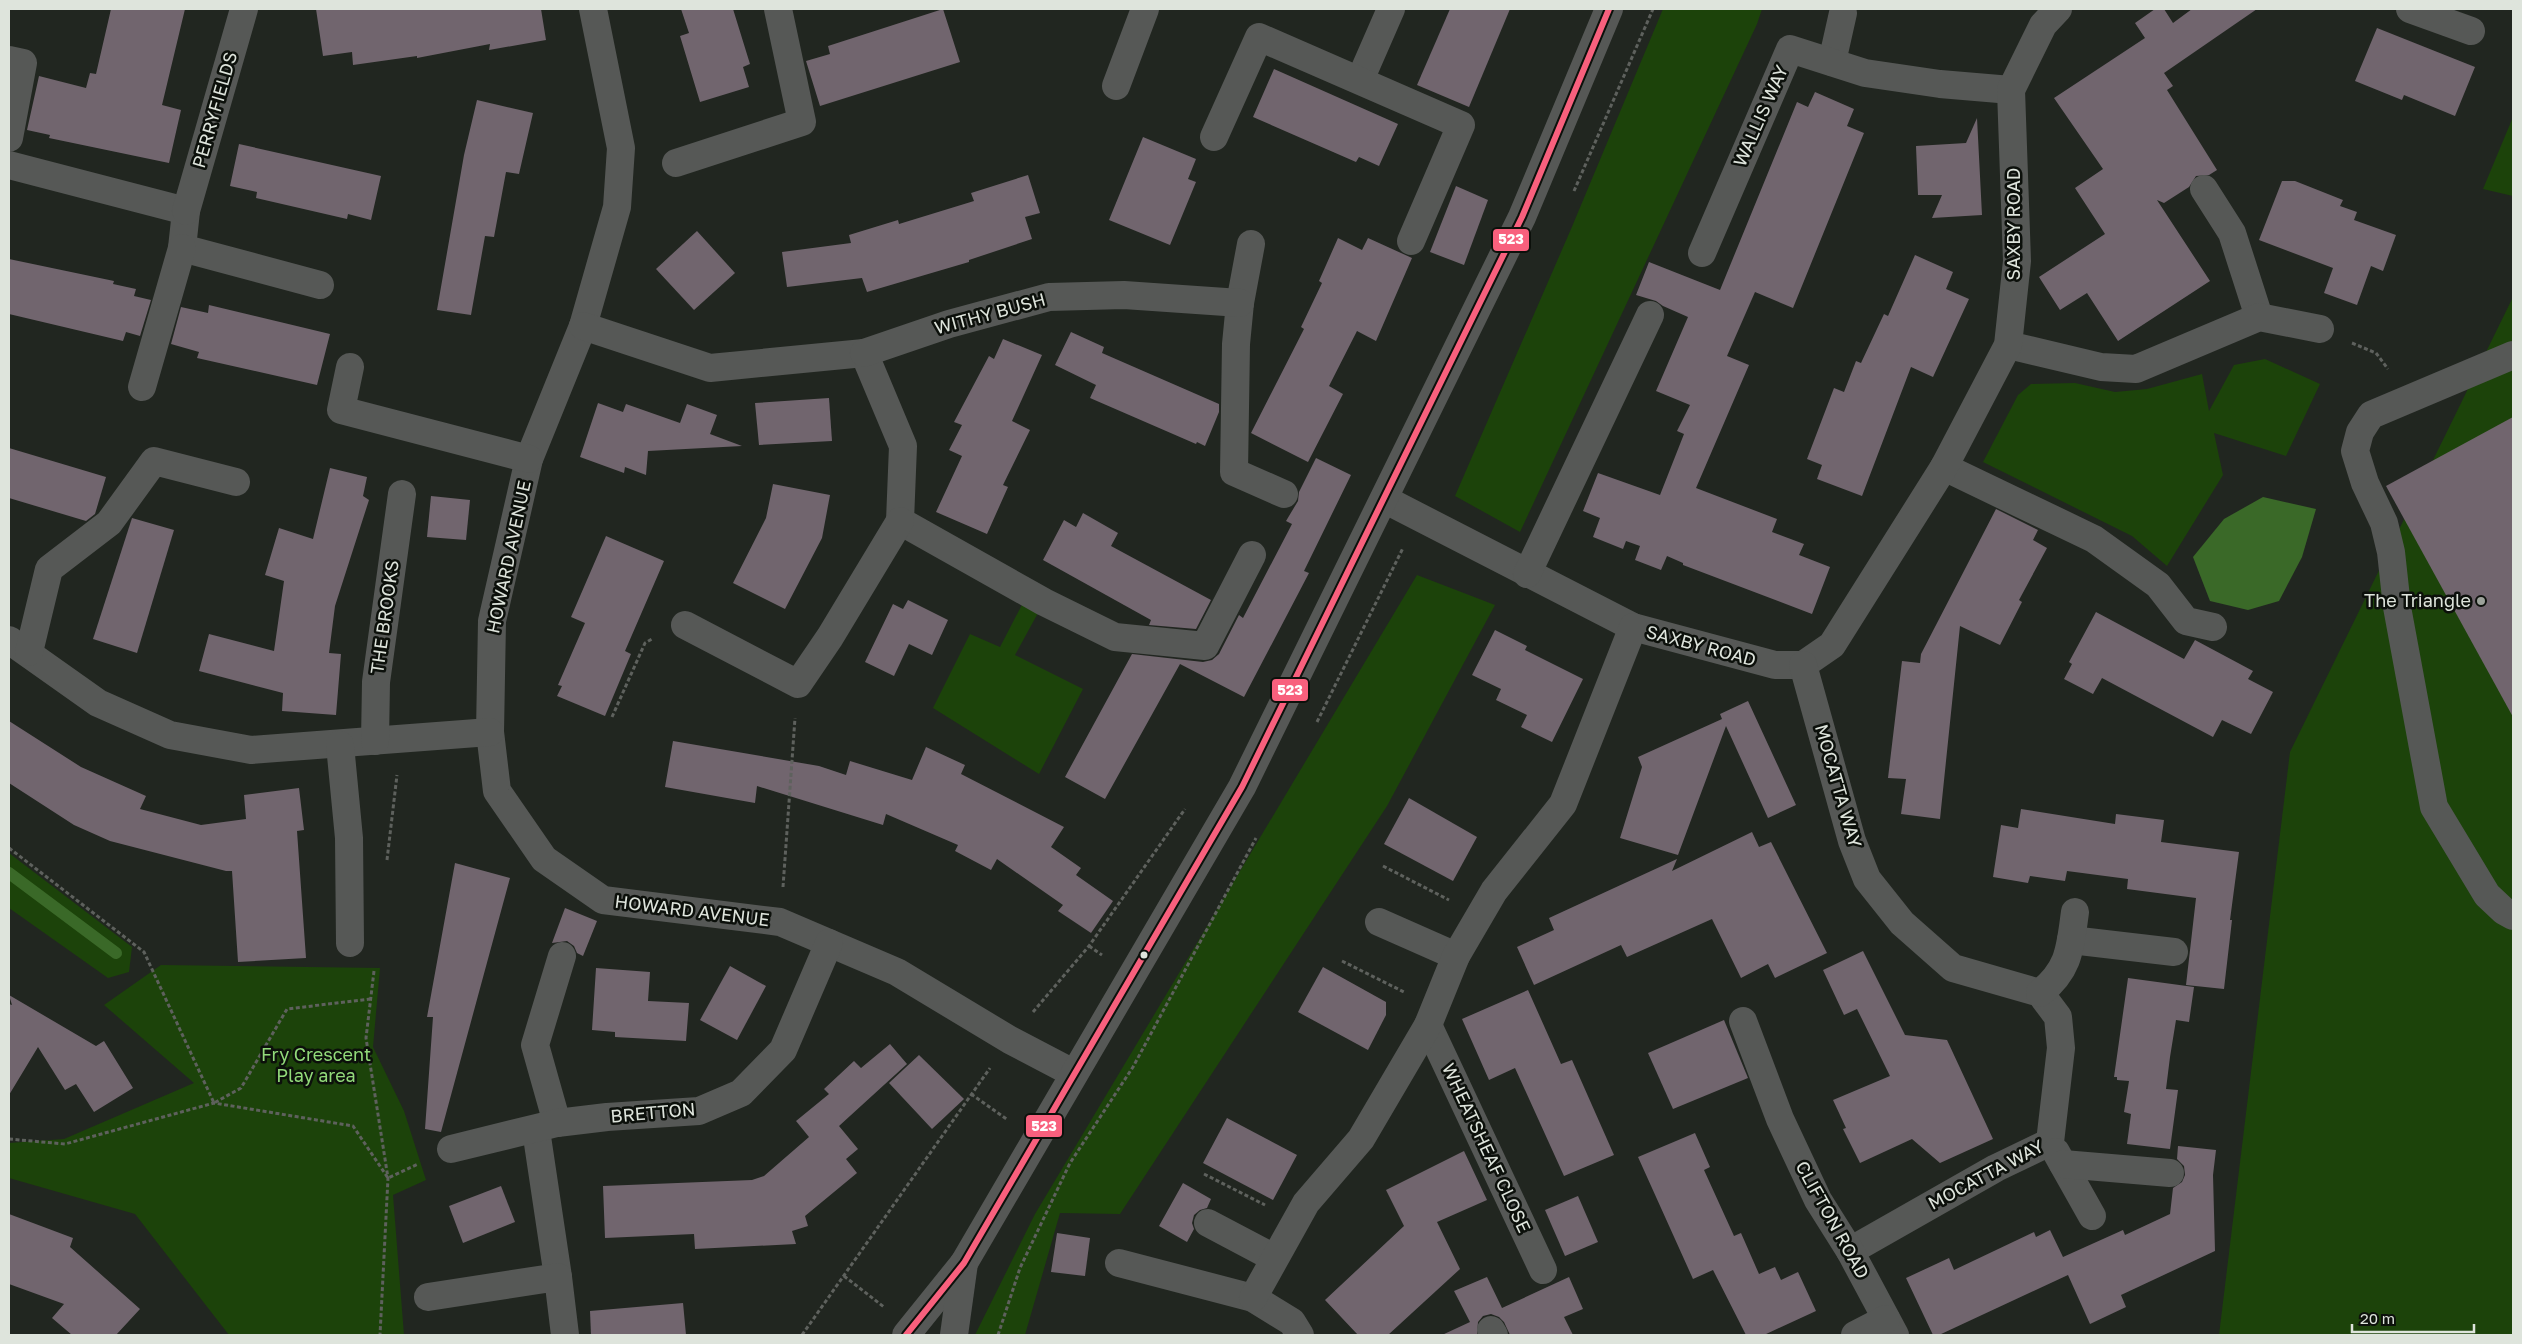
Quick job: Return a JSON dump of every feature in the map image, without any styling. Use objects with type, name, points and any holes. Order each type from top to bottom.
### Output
[{"type":"street","name":"PERRYFIELDS","points":[[142,387],[182,248],[186,211],[244,9]]},
{"type":"street","name":"HOWARD AVENUE","points":[[593,9],[621,148],[617,207],[583,326],[529,458],[492,621],[490,732],[497,791],[544,859],[604,900],[780,922],[897,972],[1010,1040],[1073,1073]]},
{"type":"street","points":[[676,163],[802,122],[778,9]]},
{"type":"street","points":[[1116,86],[1145,9]]},
{"type":"street","points":[[1360,80],[1391,9]]},
{"type":"street","points":[[906,1335],[964,1263],[1073,1073],[1242,787],[1522,216],[1609,9]]},
{"type":"street","name":"SAXBY ROAD","points":[[1384,499],[1633,628],[1775,665],[1804,665],[1832,645],[1944,467],[2008,345],[2017,261],[2011,90],[2043,25],[2058,9]]},
{"type":"street","points":[[2410,9],[2471,31]]},
{"type":"street","points":[[1832,62],[1843,13]]},
{"type":"street","points":[[1214,137],[1260,37],[1461,125],[1412,241]]},
{"type":"street","name":"WALLIS WAY","points":[[1702,253],[1790,49],[1865,74],[1940,84],[2011,90]]},
{"type":"street","points":[[9,60],[23,63],[9,138]]},
{"type":"street","points":[[9,165],[186,211]]},
{"type":"street","points":[[2204,189],[2232,232],[2259,317]]},
{"type":"street","points":[[1251,244],[1240,303],[1236,344],[1234,472],[1284,494]]},
{"type":"street","points":[[182,248],[320,285]]},
{"type":"street","name":"WITHY BUSH","points":[[583,326],[710,368],[864,353],[949,324],[1050,297],[1124,295],[1240,303]]},
{"type":"street","points":[[1527,574],[1650,315]]},
{"type":"street","points":[[2008,345],[2100,367],[2136,368],[2259,317],[2320,329]]},
{"type":"street","points":[[685,625],[798,684],[830,638],[900,521],[902,446],[864,353]]},
{"type":"street","points":[[2513,355],[2371,415],[2360,432],[2355,451],[2365,483],[2384,523],[2392,552],[2397,607],[2434,807],[2487,895],[2513,916]]},
{"type":"street","points":[[350,367],[341,410],[529,458]]},
{"type":"street","points":[[236,482],[154,461],[109,523],[49,569],[19,646],[98,703],[170,735],[250,750],[340,745],[490,732]]},
{"type":"street","points":[[1944,467],[2094,539],[2158,585],[2186,621],[2213,627]]},
{"type":"street","name":"THE BROOKS","points":[[389,740],[376,682],[402,494]]},
{"type":"street","points":[[900,521],[1044,602],[1115,637],[1206,646],[1252,555]]},
{"type":"street","points":[[1253,1298],[1306,1203],[1361,1139],[1431,1017],[1456,956],[1494,891],[1563,804],[1633,628]]},
{"type":"street","name":"MOCATTA WAY","points":[[1804,665],[1852,840],[1868,879],[1902,923],[1953,968],[2040,992],[2058,1016],[2060,1040],[2056,1153],[1996,1168],[1850,1251]]},
{"type":"street","points":[[340,745],[349,838],[350,943]]},
{"type":"street","points":[[2040,992],[2053,982],[2064,967],[2071,940],[2075,912]]},
{"type":"street","points":[[1380,922],[1456,956]]},
{"type":"street","points":[[2071,940],[2174,952]]},
{"type":"street","name":"BRETTON","points":[[451,1149],[547,1126],[607,1117],[699,1111],[741,1093],[782,1050],[829,943]]},
{"type":"street","points":[[562,956],[535,1045],[547,1126],[558,1277],[565,1335]]},
{"type":"street","name":"WHEATSHEAF CLOSE","points":[[1431,1017],[1543,1270]]},
{"type":"street","name":"CLIFTON ROAD","points":[[1743,1021],[1780,1119],[1818,1200],[1850,1251],[1891,1327],[1855,1335]]},
{"type":"street","points":[[2056,1153],[2170,1173]]},
{"type":"street","points":[[2056,1153],[2092,1216]]},
{"type":"street","points":[[1208,1222],[1274,1258]]},
{"type":"street","points":[[954,1335],[964,1263]]},
{"type":"street","points":[[1119,1264],[1253,1298],[1292,1322],[1300,1335]]},
{"type":"street","points":[[428,1297],[558,1277]]},
{"type":"path","points":[[2320,329],[2376,353],[2388,366],[2386,408]]},
{"type":"path","points":[[612,717],[645,643],[685,625]]},
{"type":"path","points":[[780,922],[798,684]]},
{"type":"path","points":[[387,864],[389,740]]},
{"type":"path","points":[[9,848],[144,952],[214,1103]]},
{"type":"path","points":[[1383,866],[1480,915]]},
{"type":"path","points":[[802,1335],[1010,1040],[1089,946]]},
{"type":"path","points":[[1342,960],[1431,1017]]},
{"type":"path","points":[[374,970],[366,1038],[388,1178],[380,1335]]},
{"type":"path","points":[[998,1335],[1020,1268],[1070,1163],[1133,1067],[1172,996]]},
{"type":"path","points":[[9,1139],[65,1144],[214,1103],[241,1088],[287,1009],[370,999]]},
{"type":"path","points":[[214,1103],[353,1126],[388,1178]]},
{"type":"path","points":[[388,1178],[451,1149]]},
{"type":"path","points":[[1204,1174],[1296,1221]]},
{"type":"green space","points":[[1663,9],[1762,9],[1757,24],[1520,532],[1455,496],[1571,229]]},
{"type":"green space","points":[[2513,117],[2513,196],[2483,189]]},
{"type":"green space","points":[[2513,297],[2513,1335],[2219,1335],[2290,752]]},
{"type":"green space","points":[[2265,359],[2320,384],[2286,456],[2214,433],[2223,475],[2167,566],[2132,536],[1983,462],[2018,395],[2031,384],[2075,383],[2115,392],[2147,389],[2202,374],[2209,411],[2234,365]]},
{"type":"green space","points":[[1417,575],[1495,605],[1387,806],[1120,1214],[1060,1213],[1025,1335],[975,1335],[1035,1214]]},
{"type":"green space","points":[[1028,593],[1044,602],[1015,655],[1083,689],[1039,774],[933,708],[970,634],[1000,647]]},
{"type":"green space","points":[[9,853],[132,947],[129,972],[108,978],[9,908]]},
{"type":"green space","name":"Fry Crescent Play area","points":[[161,965],[380,968],[373,1047],[404,1111],[426,1180],[393,1195],[404,1335],[229,1335],[135,1214],[9,1178],[9,1143],[64,1139],[194,1083],[104,1005]]},
{"type":"shaded area","points":[[2263,497],[2316,509],[2302,557],[2279,601],[2248,610],[2210,601],[2193,557],[2224,519]]},
{"type":"building","points":[[111,9],[185,9],[162,105],[181,110],[169,163],[49,138],[50,135],[27,130],[39,76],[86,88],[90,73],[96,74]]},
{"type":"building","points":[[316,9],[541,9],[546,40],[489,50],[490,44],[417,58],[417,56],[353,65],[352,52],[323,56]]},
{"type":"building","points":[[681,9],[733,9],[750,64],[743,67],[749,87],[700,102],[680,36],[689,33]]},
{"type":"building","points":[[943,9],[960,62],[820,106],[806,61],[830,54],[828,46]]},
{"type":"building","points":[[1450,9],[1510,9],[1469,107],[1417,85]]},
{"type":"building","points":[[2155,9],[2164,9],[2173,23],[2192,9],[2257,9],[2164,73],[2173,86],[2167,90],[2217,170],[2209,175],[2196,176],[2189,187],[2164,203],[2157,200],[2210,281],[2118,341],[2087,293],[2060,310],[2039,277],[2105,234],[2075,188],[2103,169],[2054,98],[2145,38],[2135,23]]},
{"type":"building","points":[[2377,28],[2475,67],[2455,116],[2404,95],[2402,100],[2355,81]]},
{"type":"building","points":[[1274,69],[1398,124],[1379,166],[1359,157],[1356,162],[1253,117]]},
{"type":"building","points":[[1815,92],[1854,109],[1847,126],[1864,133],[1793,308],[1755,292],[1727,356],[1749,365],[1696,488],[1777,519],[1772,532],[1804,544],[1799,555],[1830,567],[1812,614],[1683,565],[1683,563],[1667,556],[1661,570],[1635,560],[1640,546],[1626,541],[1623,549],[1593,537],[1600,518],[1583,511],[1598,473],[1660,495],[1684,434],[1677,431],[1690,405],[1656,391],[1688,317],[1656,301],[1636,295],[1649,262],[1720,290],[1797,102],[1808,107]]},
{"type":"building","points":[[477,100],[533,113],[519,174],[506,172],[494,237],[485,236],[471,315],[437,310],[464,155]]},
{"type":"building","points":[[1977,118],[1982,215],[1932,218],[1942,195],[1918,195],[1916,146],[1966,143]]},
{"type":"building","points":[[1143,137],[1196,159],[1188,179],[1196,182],[1170,245],[1109,220]]},
{"type":"building","points":[[239,144],[381,176],[371,220],[348,214],[347,219],[256,198],[257,192],[230,186]]},
{"type":"building","points":[[1028,175],[1040,213],[1025,217],[1032,239],[969,260],[969,262],[867,292],[862,278],[787,287],[782,252],[851,243],[849,235],[898,220],[899,224],[974,201],[971,193]]},
{"type":"building","points":[[2282,181],[2295,181],[2343,200],[2340,206],[2357,212],[2354,220],[2396,235],[2383,271],[2371,266],[2357,305],[2324,293],[2333,268],[2259,240]]},
{"type":"building","points":[[1456,186],[1488,200],[1464,265],[1430,252]]},
{"type":"building","points":[[697,231],[735,273],[694,310],[656,269]]},
{"type":"building","points":[[1338,238],[1362,250],[1368,238],[1412,258],[1376,341],[1357,331],[1329,386],[1343,394],[1308,462],[1251,433],[1304,329],[1301,327],[1322,283],[1319,281]]},
{"type":"building","points":[[1915,255],[1953,272],[1946,289],[1969,299],[1933,377],[1911,367],[1862,496],[1817,479],[1822,465],[1807,459],[1834,388],[1844,392],[1856,361],[1861,363],[1884,314],[1888,316]]},
{"type":"building","points":[[9,259],[114,281],[113,284],[136,289],[134,296],[151,300],[140,336],[126,332],[123,341],[9,314]]},
{"type":"building","points":[[209,305],[330,334],[317,385],[197,358],[199,352],[171,344],[181,307],[208,313]]},
{"type":"building","points":[[1071,332],[1104,347],[1102,353],[1219,404],[1219,412],[1205,446],[1197,442],[1196,444],[1090,398],[1096,385],[1055,365]]},
{"type":"building","points":[[1003,339],[1042,355],[1012,421],[1030,430],[1003,485],[1008,487],[987,534],[936,512],[962,456],[949,450],[962,425],[954,422],[989,356],[994,359]]},
{"type":"building","points":[[829,398],[832,441],[759,445],[755,403]]},
{"type":"building","points":[[598,403],[623,412],[626,404],[680,423],[687,404],[717,415],[710,434],[742,446],[648,451],[646,475],[625,467],[624,473],[580,457]]},
{"type":"building","name":"The Triangle","points":[[2513,417],[2513,717],[2386,486]]},
{"type":"building","points":[[9,448],[106,477],[95,514],[86,521],[9,498]]},
{"type":"building","points":[[1316,458],[1351,475],[1304,571],[1309,573],[1244,697],[1180,664],[1105,799],[1065,777],[1132,654],[1203,662],[1212,660],[1219,654],[1239,615],[1243,618],[1292,524],[1286,521],[1298,501],[1299,492]]},
{"type":"building","points":[[330,468],[367,477],[363,496],[369,500],[335,606],[329,653],[341,654],[336,715],[282,711],[283,693],[199,671],[209,634],[274,651],[284,581],[265,575],[279,528],[313,539]]},
{"type":"building","points":[[773,484],[830,495],[822,538],[785,609],[733,583],[766,518]]},
{"type":"building","points":[[431,496],[470,500],[466,540],[427,537]]},
{"type":"building","points":[[1996,509],[2038,530],[2033,540],[2047,548],[2019,600],[2022,602],[2000,645],[1960,626],[1940,819],[1901,814],[1906,779],[1888,778],[1902,661],[1920,663],[1921,654]]},
{"type":"building","points":[[1083,513],[1118,533],[1111,546],[1211,600],[1196,629],[1149,625],[1151,620],[1043,560],[1064,520],[1076,527]]},
{"type":"building","points":[[132,518],[174,530],[137,653],[93,639]]},
{"type":"building","points":[[606,536],[664,561],[625,651],[631,654],[605,716],[557,696],[562,686],[558,685],[585,623],[571,617]]},
{"type":"building","points":[[908,600],[948,620],[932,655],[909,644],[894,676],[865,662],[893,604],[903,609]]},
{"type":"building","points":[[2096,612],[2184,659],[2195,640],[2253,671],[2248,679],[2273,692],[2251,734],[2222,720],[2213,737],[2102,678],[2093,694],[2064,679],[2072,664],[2069,662]]},
{"type":"building","points":[[1495,630],[1527,646],[1525,650],[1583,679],[1552,742],[1521,727],[1527,715],[1496,700],[1501,689],[1472,675]]},
{"type":"building","points":[[1748,701],[1796,805],[1768,818],[1726,726],[1678,855],[1620,838],[1642,767],[1638,757],[1722,719],[1720,714]]},
{"type":"building","points":[[9,721],[81,767],[146,796],[140,809],[201,825],[246,819],[244,795],[299,788],[304,830],[297,831],[306,958],[238,962],[232,871],[110,841],[74,825],[9,783]]},
{"type":"building","points":[[673,741],[819,766],[846,775],[850,761],[912,780],[926,747],[965,765],[961,774],[1064,827],[1051,847],[1081,868],[1076,875],[1113,901],[1091,933],[1058,911],[1063,905],[997,859],[991,870],[955,851],[958,845],[886,814],[883,825],[757,786],[755,803],[665,787]]},
{"type":"building","points":[[1409,798],[1477,837],[1453,881],[1384,844]]},
{"type":"building","points":[[2021,809],[2115,824],[2116,814],[2164,820],[2161,842],[2239,852],[2230,920],[2232,920],[2224,989],[2186,985],[2196,898],[2127,889],[2128,879],[2067,871],[2065,881],[2030,876],[2028,883],[1993,877],[2001,825],[2018,828]]},
{"type":"building","points":[[1752,832],[1759,847],[1771,842],[1827,953],[1775,978],[1768,964],[1741,978],[1712,919],[1627,957],[1621,945],[1534,985],[1517,947],[1554,930],[1549,918],[1677,859],[1672,871]]},
{"type":"building","points":[[455,863],[510,878],[441,1132],[425,1129],[433,1017],[427,1017]]},
{"type":"building","points":[[565,908],[597,921],[583,956],[577,953],[574,946],[567,941],[552,943]]},
{"type":"building","points":[[1863,951],[1905,1035],[1947,1040],[1993,1139],[1940,1163],[1912,1139],[1860,1163],[1843,1129],[1846,1128],[1833,1100],[1890,1076],[1857,1009],[1844,1015],[1823,970]]},
{"type":"building","points":[[730,966],[766,986],[737,1040],[700,1020]]},
{"type":"building","points":[[1323,967],[1386,1002],[1386,1015],[1368,1050],[1298,1012]]},
{"type":"building","points":[[596,968],[650,972],[648,1001],[689,1003],[686,1041],[615,1037],[615,1032],[592,1030]]},
{"type":"building","points":[[2128,978],[2194,987],[2189,1022],[2176,1020],[2170,1057],[2166,1089],[2178,1090],[2170,1149],[2127,1144],[2131,1114],[2124,1112],[2129,1081],[2117,1080],[2117,1077],[2114,1077]]},
{"type":"building","points":[[1528,990],[1561,1064],[1572,1060],[1614,1155],[1564,1176],[1515,1068],[1489,1080],[1462,1019]]},
{"type":"building","points":[[9,995],[96,1046],[104,1041],[133,1088],[94,1112],[76,1084],[65,1090],[38,1047],[9,1095],[9,1004],[12,1005]]},
{"type":"building","points":[[1724,1020],[1748,1078],[1673,1109],[1648,1053]]},
{"type":"building","points":[[890,1044],[907,1064],[839,1126],[858,1149],[846,1159],[857,1173],[805,1216],[808,1226],[792,1231],[796,1244],[695,1249],[694,1234],[605,1238],[603,1186],[752,1180],[764,1176],[809,1137],[796,1121],[829,1094],[824,1089],[854,1061],[861,1068]]},
{"type":"building","points":[[919,1055],[964,1099],[932,1129],[889,1083]]},
{"type":"building","points":[[1227,1118],[1297,1155],[1273,1200],[1203,1163]]},
{"type":"building","points":[[1695,1133],[1710,1167],[1704,1170],[1734,1236],[1741,1233],[1759,1274],[1775,1267],[1781,1280],[1798,1272],[1816,1311],[1764,1335],[1746,1335],[1713,1270],[1693,1279],[1638,1157]]},
{"type":"building","points":[[2178,1146],[2216,1150],[2213,1175],[2215,1251],[2121,1295],[2126,1307],[2090,1324],[2068,1275],[1939,1335],[1933,1335],[1906,1278],[1949,1258],[1954,1270],[2034,1232],[2036,1237],[2050,1230],[2063,1257],[2123,1230],[2125,1235],[2170,1214],[2173,1188],[2182,1182],[2185,1175],[2184,1166],[2177,1159]]},
{"type":"building","points":[[1464,1151],[1487,1200],[1437,1222],[1460,1269],[1388,1335],[1358,1335],[1325,1300],[1404,1226],[1386,1190]]},
{"type":"building","points":[[1183,1183],[1211,1199],[1207,1208],[1200,1210],[1194,1215],[1192,1223],[1194,1229],[1187,1242],[1159,1226]]},
{"type":"building","points":[[501,1186],[515,1222],[463,1243],[449,1206]]},
{"type":"building","points":[[1578,1196],[1598,1242],[1565,1256],[1545,1210]]},
{"type":"building","points":[[9,1214],[73,1238],[70,1247],[140,1309],[116,1335],[72,1335],[52,1318],[64,1304],[9,1284]]},
{"type":"building","points":[[1057,1233],[1090,1238],[1085,1276],[1051,1272]]},
{"type":"building","points":[[1487,1277],[1502,1308],[1569,1277],[1583,1309],[1564,1317],[1573,1335],[1510,1335],[1504,1322],[1499,1317],[1491,1314],[1483,1316],[1478,1322],[1477,1335],[1442,1335],[1470,1322],[1454,1291]]},
{"type":"building","points":[[683,1303],[686,1335],[591,1335],[590,1311]]},
{"type":"waterway","points":[[9,873],[116,953]]},
{"type":"transit line","name":"523","points":[[906,1335],[964,1263],[1242,787],[1522,217],[1609,9]]},
{"type":"place","name":"The Triangle","points":[[2481,601]]}]
